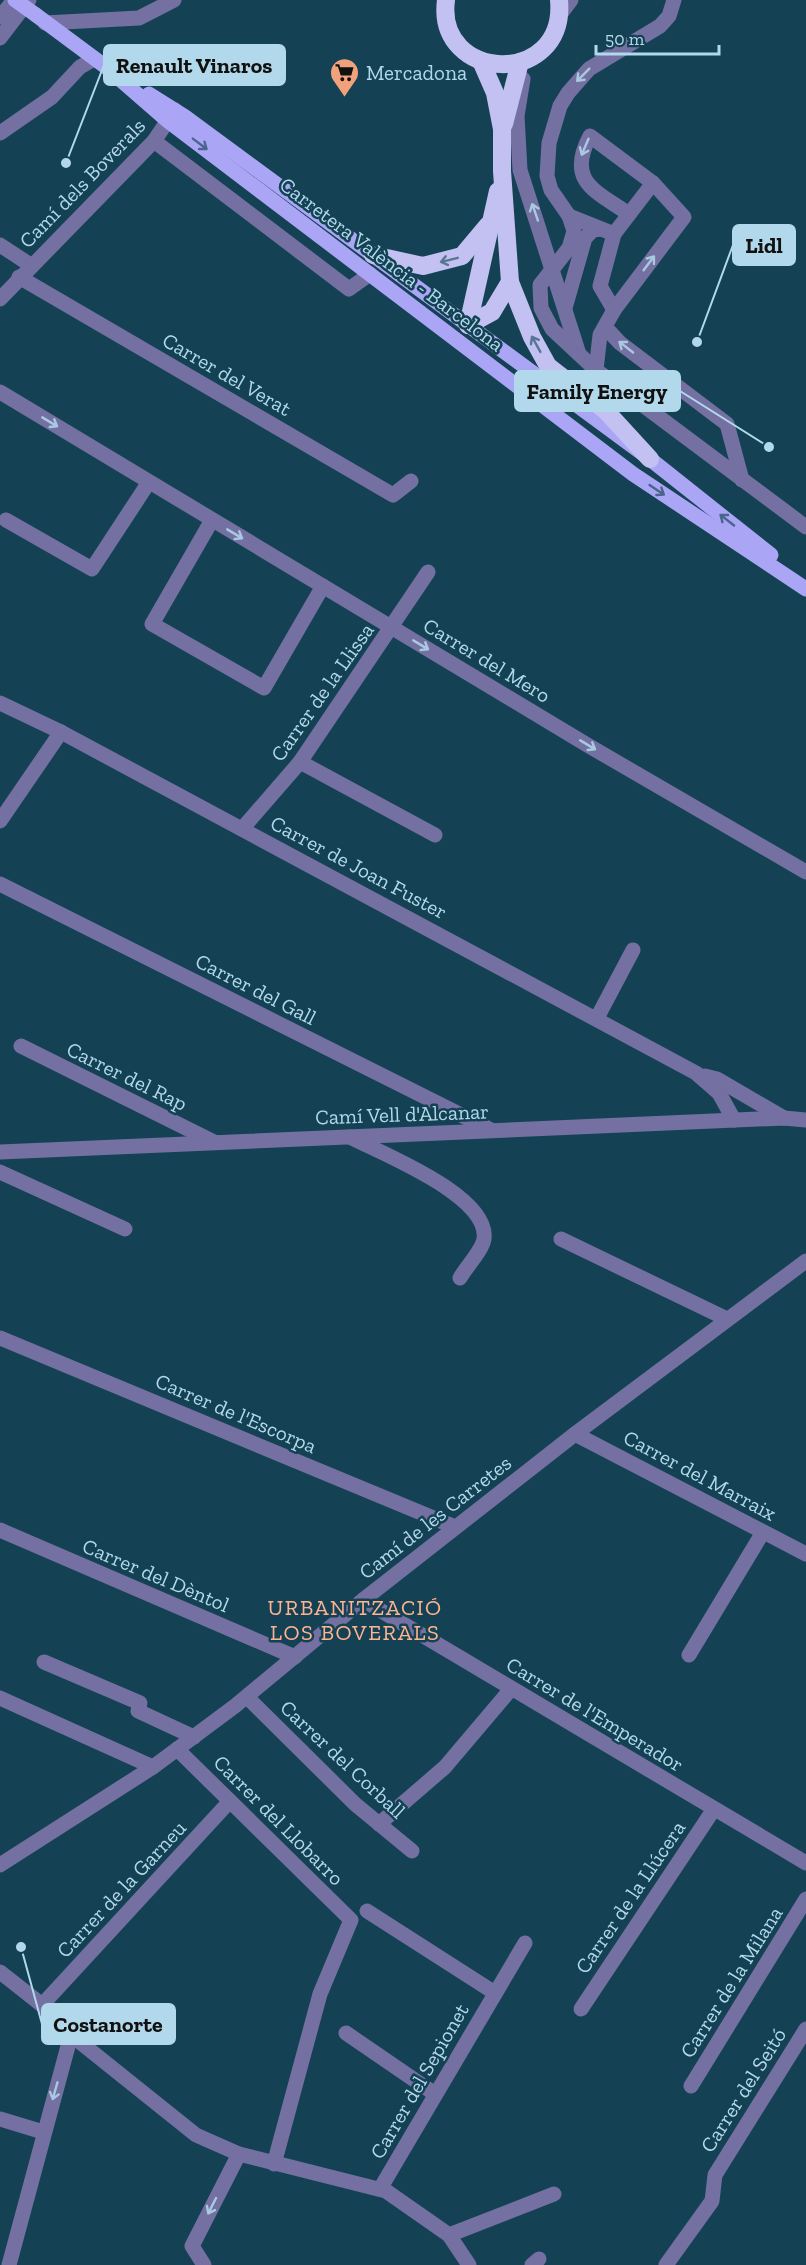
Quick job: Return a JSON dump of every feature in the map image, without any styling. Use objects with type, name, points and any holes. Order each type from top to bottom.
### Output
[{"type":"highway","points":[[446,1],[447,19],[454,38],[467,53],[481,61],[499,65],[523,61],[547,44],[555,31],[559,8]]},
{"type":"highway","points":[[481,61],[495,93],[502,129],[502,171],[510,282],[532,337],[548,366],[606,411],[650,459]]},
{"type":"highway","points":[[502,129],[523,61]]},
{"type":"highway","points":[[468,325],[502,171]]},
{"type":"highway","points":[[373,255],[423,266],[462,256],[491,221]]},
{"type":"highway","points":[[468,325],[492,312],[510,282]]},
{"type":"main road","name":"Carretera València - Barcelona","points":[[14,0],[172,116],[373,255],[650,459],[806,582]]},
{"type":"main road","name":"Carretera València - Barcelona","points":[[172,116],[300,220],[633,474],[806,589]]},
{"type":"main road","points":[[300,220],[375,268],[450,324],[468,325],[479,345],[633,474]]},
{"type":"street","points":[[0,16],[14,0]]},
{"type":"street","points":[[0,38],[29,0]]},
{"type":"street","points":[[40,19],[139,18],[174,0]]},
{"type":"street","points":[[559,8],[571,0]]},
{"type":"street","points":[[674,0],[669,16],[660,26],[589,69],[560,106],[549,143],[548,176],[551,189],[573,225],[572,239],[563,258],[540,285],[540,308],[552,329],[596,370],[806,527]]},
{"type":"street","points":[[523,61],[517,116],[520,170],[554,267],[579,354]]},
{"type":"street","points":[[0,133],[51,97],[80,67],[100,63]]},
{"type":"street","name":"Camí dels Boverals","points":[[0,299],[154,141],[172,116]]},
{"type":"street","points":[[596,370],[603,331],[614,310],[684,217],[653,183],[590,136],[581,153],[580,170],[586,184],[629,214]]},
{"type":"street","points":[[154,141],[349,290],[370,274]]},
{"type":"street","points":[[565,308],[585,238],[593,230],[607,231],[629,214],[653,183]]},
{"type":"street","points":[[569,216],[607,231]]},
{"type":"street","points":[[607,231],[600,286],[614,310]]},
{"type":"street","points":[[545,242],[572,239]]},
{"type":"street","points":[[0,245],[32,266]]},
{"type":"street","name":"Carrer del Verat","points":[[20,277],[393,495],[411,481]]},
{"type":"street","points":[[572,332],[603,331],[728,424],[742,480]]},
{"type":"street","name":"Carrer del Mero","points":[[0,392],[392,628],[806,872]]},
{"type":"street","points":[[6,520],[92,569],[148,482]]},
{"type":"street","points":[[212,520],[152,624],[264,688],[323,586]]},
{"type":"street","name":"Carrer de la Llissa","points":[[242,829],[300,762],[428,572]]},
{"type":"street","name":"Carrer de Joan Fuster","points":[[0,703],[61,732],[696,1073],[719,1093],[738,1120]]},
{"type":"street","points":[[0,821],[61,732]]},
{"type":"street","points":[[300,762],[435,835]]},
{"type":"street","name":"Carrer del Gall","points":[[0,884],[492,1131]]},
{"type":"street","points":[[597,1018],[633,950]]},
{"type":"street","name":"Carrer del Rap","points":[[21,1046],[216,1143]]},
{"type":"street","name":"Carrer de Joan Fuster","points":[[696,1073],[717,1079],[784,1118]]},
{"type":"street","name":"Carrer de Joan Fuster","points":[[696,1073],[710,1094],[715,1110],[710,1121]]},
{"type":"street","points":[[729,1086],[739,1105],[738,1120]]},
{"type":"street","name":"Camí Vell d'Alcanar","points":[[0,1152],[784,1118],[806,1120]]},
{"type":"street","points":[[350,1137],[445,1185],[472,1208],[483,1221],[484,1240],[459,1278]]},
{"type":"street","points":[[0,1172],[125,1229]]},
{"type":"street","points":[[561,1239],[727,1319]]},
{"type":"street","name":"Camí de les Carretes","points":[[0,1865],[153,1767],[194,1737],[247,1697],[455,1527],[727,1319],[806,1262]]},
{"type":"street","name":"Carrer de l'Escorpa","points":[[0,1338],[455,1527]]},
{"type":"street","name":"Carrer del Marraix","points":[[575,1434],[806,1554]]},
{"type":"street","name":"Carrer del Dèntol","points":[[0,1530],[295,1657]]},
{"type":"street","points":[[689,1655],[763,1532]]},
{"type":"street","name":"Carrer de l'Emperador","points":[[363,1600],[806,1863]]},
{"type":"street","points":[[44,1662],[140,1703],[138,1711],[194,1737]]},
{"type":"street","points":[[379,1824],[445,1767],[511,1689]]},
{"type":"street","name":"Carrer del Corball","points":[[247,1697],[379,1824],[412,1851]]},
{"type":"street","points":[[0,1698],[153,1767]]},
{"type":"street","name":"Carrer del Llobarro","points":[[177,1749],[351,1920],[320,1994],[274,2164]]},
{"type":"street","name":"Carrer de la Garneu","points":[[42,2005],[230,1801]]},
{"type":"street","name":"Carrer de la Llúcera","points":[[581,2009],[714,1809]]},
{"type":"street","name":"Carrer de la Milana","points":[[691,2086],[806,1899]]},
{"type":"street","name":"Carrer del Sepionet","points":[[367,1911],[495,1993]]},
{"type":"street","name":"Carrer del Sepionet","points":[[380,2189],[525,1943]]},
{"type":"street","points":[[0,1972],[42,2005],[71,2035],[196,2135],[238,2154],[380,2189],[449,2235],[469,2265]]},
{"type":"street","name":"Carrer del Seitó","points":[[666,2265],[712,2201],[715,2175],[806,2029]]},
{"type":"street","points":[[346,2033],[435,2094]]},
{"type":"street","points":[[9,2265],[71,2035]]},
{"type":"street","points":[[0,2119],[43,2133]]},
{"type":"street","points":[[204,2265],[192,2246],[238,2154]]},
{"type":"street","points":[[449,2235],[554,2194]]},
{"type":"place","name":"Mercadona","points":[[345,98]]},
{"type":"place","name":"Renault Vinaros","points":[[66,163]]},
{"type":"place","name":"Lidl","points":[[697,342]]},
{"type":"place","name":"Family Energy","points":[[769,447]]},
{"type":"place","name":"Costanorte","points":[[21,1947]]},
{"type":"district","name":"URBANITZACIÓ LOS BOVERALS","points":[[355,1620]]}]
